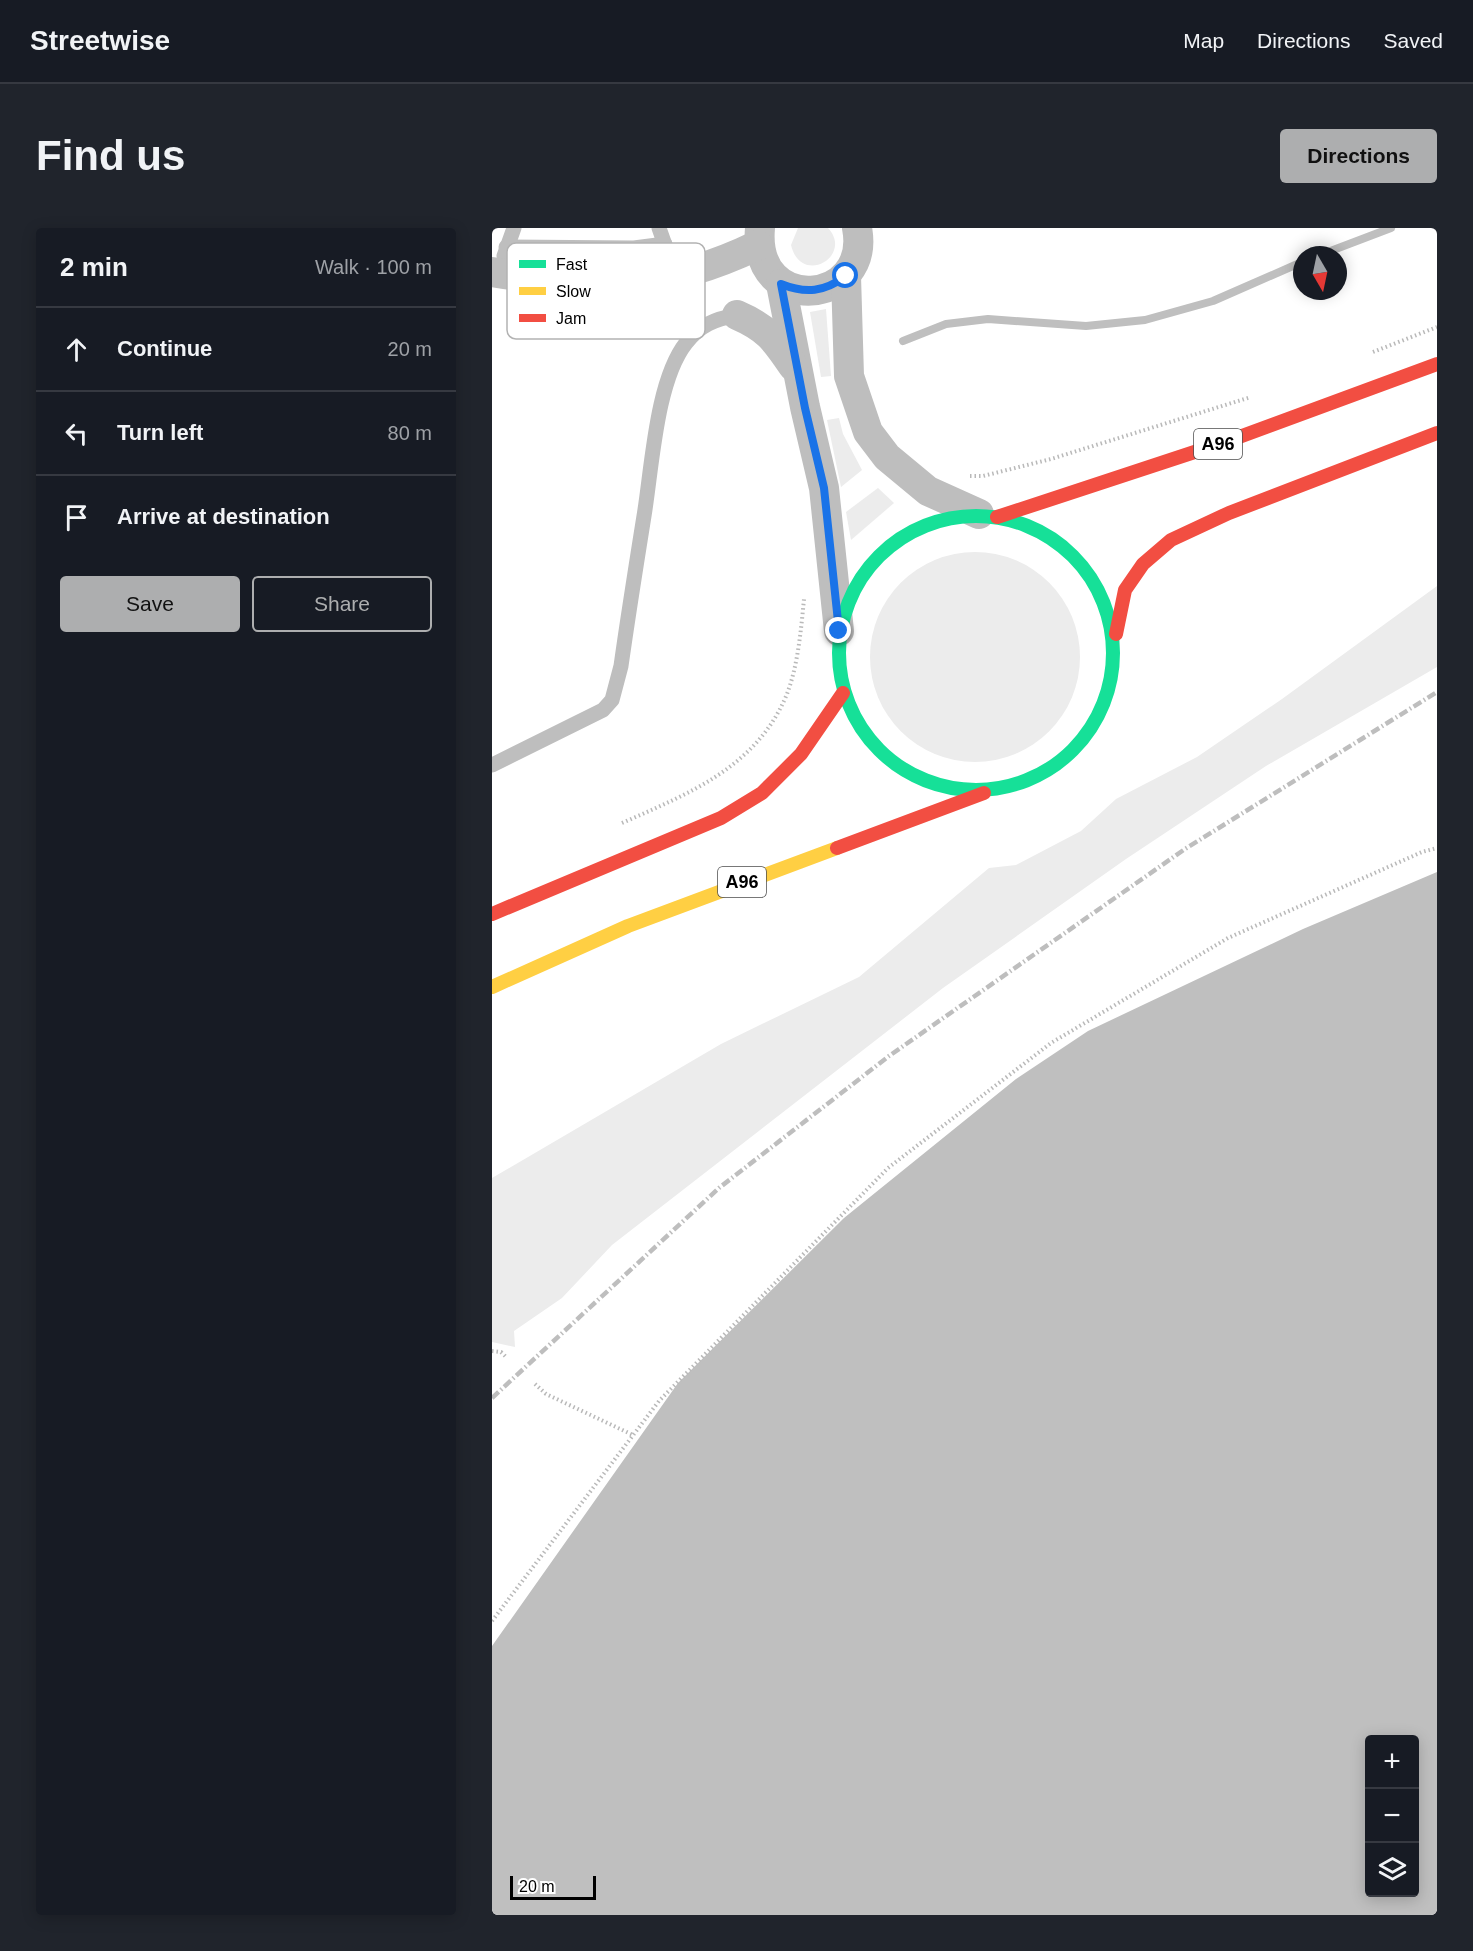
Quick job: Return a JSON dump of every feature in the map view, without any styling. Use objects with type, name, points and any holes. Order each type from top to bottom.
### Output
[{"type":"highway","name":"A96","points":[[997,789],[934,784],[891,762],[859,727],[843,693],[839,631],[855,585],[885,548],[930,522],[988,516],[1231,440],[1437,364]]},
{"type":"highway","name":"A96","points":[[492,987],[628,926],[834,847],[997,789],[1026,781],[1068,756],[1097,718],[1109,691],[1114,643],[1125,590],[1143,564],[1171,540],[1229,513],[1437,433]]},
{"type":"highway","name":"A96","points":[[988,516],[1018,521],[1069,550],[1102,596],[1114,643]]},
{"type":"highway","points":[[492,914],[721,818],[762,793],[801,754],[843,693]]},
{"type":"street","points":[[767,257],[797,290],[815,291],[831,286],[846,276],[857,256],[857,228]]},
{"type":"street","points":[[705,268],[767,257]]},
{"type":"street","points":[[767,257],[799,376],[824,488],[839,631]]},
{"type":"street","points":[[846,276],[849,376],[868,432],[887,457],[928,491],[988,516]]},
{"type":"street","points":[[736,315],[756,323],[774,336],[799,376]]},
{"type":"lane","points":[[508,243],[514,228]]},
{"type":"lane","points":[[643,243],[662,233]]},
{"type":"lane","points":[[499,264],[507,245]]},
{"type":"lane","points":[[705,325],[715,319],[736,315]]},
{"type":"lane","points":[[492,765],[603,710],[612,700],[621,666],[654,448],[668,376],[689,339]]},
{"type":"path","points":[[1371,353],[1437,327]]},
{"type":"path","points":[[959,476],[983,476],[1051,459],[1262,394]]},
{"type":"path","points":[[613,827],[688,794],[745,757],[770,728],[788,692],[800,640],[805,595]]},
{"type":"path","points":[[492,1621],[659,1401],[888,1168],[1051,1043],[1228,938],[1422,852],[1437,848]]},
{"type":"path","points":[[492,1351],[501,1352],[507,1358]]},
{"type":"path","points":[[535,1384],[546,1394],[633,1435]]},
{"type":"shaded area","points":[[798,228],[828,228],[834,238],[835,248],[830,257],[823,263],[814,265],[805,264],[797,257],[791,245]]},
{"type":"shaded area","points":[[826,309],[831,376],[821,377],[810,312]]},
{"type":"shaded area","points":[[839,418],[843,434],[862,470],[841,487],[827,420]]},
{"type":"shaded area","points":[[878,488],[894,503],[851,540],[846,512]]},
{"type":"shaded area","points":[[975,552],[995,554],[1015,560],[1033,570],[1049,583],[1062,599],[1072,617],[1078,637],[1080,657],[1078,677],[1072,697],[1062,715],[1049,731],[1033,744],[1015,754],[995,760],[975,762],[955,760],[935,754],[917,744],[901,731],[888,715],[878,697],[872,677],[870,657],[872,637],[878,617],[888,599],[901,583],[917,570],[935,560],[955,554]]},
{"type":"shaded area","points":[[1437,586],[1437,667],[1266,766],[1126,859],[943,988],[612,1245],[562,1298],[514,1331],[515,1347],[492,1342],[492,1178],[721,1044],[859,977],[989,868],[1016,865],[1081,831],[1116,799],[1197,757],[1282,699]]},
{"type":"shaded area","points":[[1437,872],[1437,1915],[492,1915],[492,1646],[678,1383],[844,1218],[1016,1079],[1088,1031],[1303,929]]},
{"type":"waterway","points":[[1344,246],[1391,228]]},
{"type":"waterway","points":[[903,341],[946,324],[988,319],[1086,326],[1145,320],[1213,301],[1293,266]]},
{"type":"railway","points":[[492,1398],[719,1188],[889,1056],[1185,849],[1437,692]]},
{"type":"traffic: fast","points":[[976,516],[1016,522],[1052,539],[1073,556],[1090,577],[1107,613],[1113,653],[1107,693],[1090,729],[1073,750],[1052,767],[1016,784],[976,790],[936,784],[900,767],[879,750],[862,729],[845,693],[839,653],[845,613],[862,577],[879,556],[900,539],[936,522],[976,516]]},
{"type":"traffic: slow","points":[[492,987],[628,926],[837,848]]},
{"type":"traffic: jam","points":[[997,517],[1231,440],[1437,364]]},
{"type":"traffic: jam","points":[[1116,634],[1125,590],[1143,564],[1171,540],[1229,513],[1437,433]]},
{"type":"traffic: jam","points":[[492,914],[721,818],[762,793],[801,754],[843,693]]},
{"type":"traffic: jam","points":[[837,848],[984,793]]},
{"type":"route","points":[[839,631],[824,488],[805,408],[781,284],[797,290],[815,291],[831,286],[846,276]]}]
